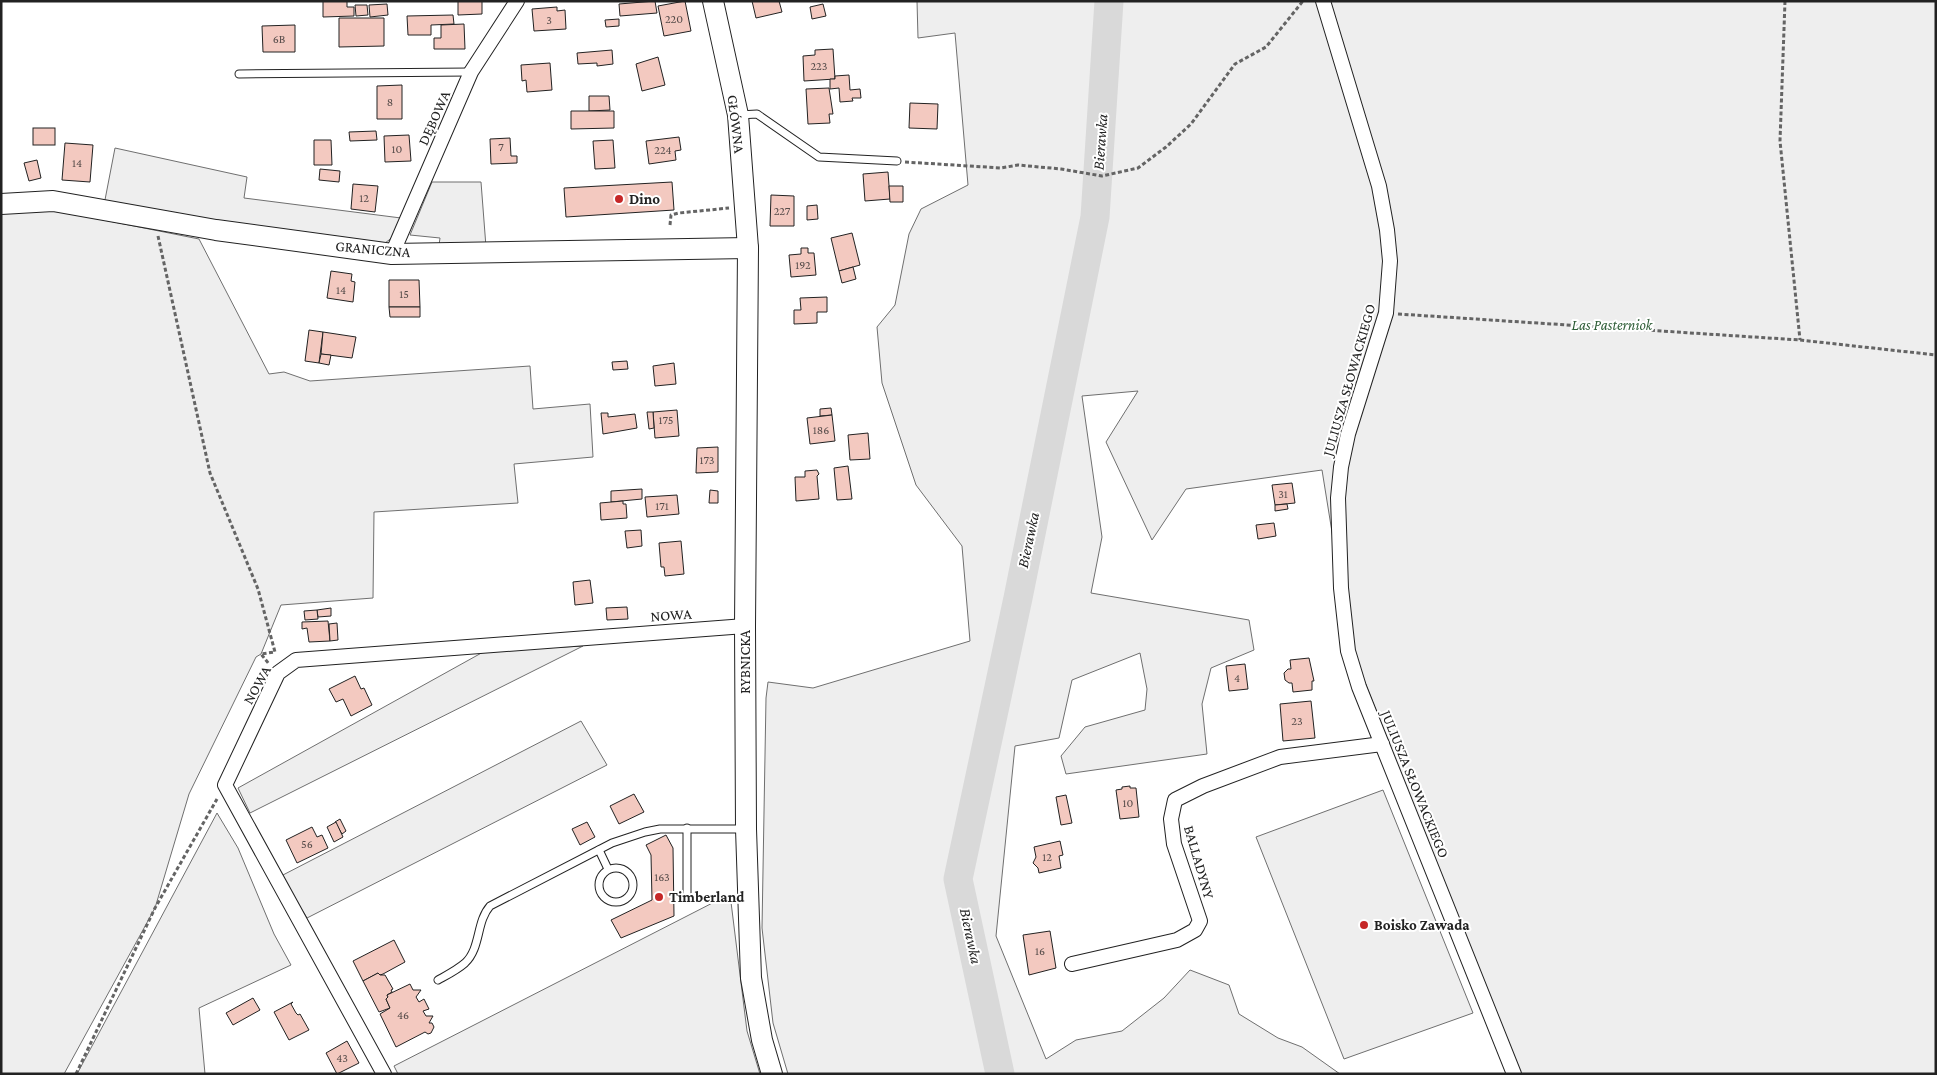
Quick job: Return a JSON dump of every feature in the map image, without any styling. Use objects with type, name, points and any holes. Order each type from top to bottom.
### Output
[{"type":"main road","name":"GŁÓWNA","points":[[713,1],[738,115],[748,248]]},
{"type":"main road","name":"GRANICZNA","points":[[1,204],[53,201],[216,230],[392,254],[748,248]]},
{"type":"main road","name":"RYBNICKA","points":[[748,248],[745,626],[746,829],[751,978],[762,1040],[772,1074]]},
{"type":"street","name":"DĘBOWA","points":[[392,254],[471,72],[517,1]]},
{"type":"street","name":"JULIUSZA SŁOWACKIEGO","points":[[1323,1],[1379,186],[1388,230],[1390,261],[1390,286],[1386,313],[1348,434],[1341,467],[1338,498],[1341,588],[1348,651],[1359,687],[1514,1074]]},
{"type":"street","name":"NOWA","points":[[225,785],[278,674],[296,660],[745,626]]},
{"type":"street","name":"BALLADYNY","points":[[1072,964],[1177,940],[1195,930],[1200,921],[1174,844],[1170,819],[1174,800],[1203,786],[1280,757],[1382,744]]},
{"type":"street","points":[[225,785],[384,1074]]},
{"type":"lane","points":[[239,74],[471,72]]},
{"type":"lane","points":[[738,115],[757,114],[820,157],[897,161]]},
{"type":"lane","points":[[687,828],[687,897]]},
{"type":"lane","points":[[438,980],[466,962],[474,950],[484,913],[490,906],[599,850],[628,837],[660,829],[746,829]]},
{"type":"lane","points":[[599,850],[608,869]]},
{"type":"lane","points":[[608,869],[624,869],[631,877],[633,882],[632,892],[623,900],[612,901],[602,895],[600,889],[601,878],[608,869]]},
{"type":"path","points":[[897,161],[1001,168],[1018,165],[1061,169],[1102,176],[1138,168],[1166,147],[1191,124],[1235,64],[1266,47],[1303,1]]},
{"type":"path","points":[[1785,1],[1780,141],[1800,340]]},
{"type":"path","points":[[670,225],[671,215],[679,213],[745,207]]},
{"type":"path","points":[[155,219],[210,473],[258,589],[275,652],[260,654],[278,674]]},
{"type":"path","points":[[1386,313],[1800,340],[1936,355]]},
{"type":"path","points":[[76,1074],[155,908],[225,785]]},
{"type":"green space","name":"Las Pasterniok","points":[[917,1],[1936,1],[1936,1074],[1519,1074],[1355,657],[1341,588],[1322,470],[1186,489],[1152,540],[1106,442],[1138,391],[1082,396],[1102,537],[1091,593],[1249,620],[1254,650],[1211,668],[1202,704],[1207,754],[1066,774],[1061,756],[1085,727],[1145,710],[1147,689],[1140,653],[1072,680],[1059,738],[1015,746],[996,936],[1046,1059],[1076,1040],[1122,1031],[1164,998],[1190,970],[1229,985],[1239,1014],[1278,1038],[1302,1047],[1340,1074],[788,1074],[773,1023],[762,928],[766,698],[768,682],[813,688],[970,641],[962,546],[916,485],[882,383],[877,327],[895,305],[909,234],[921,209],[968,185],[955,33],[918,38]]},
{"type":"green space","points":[[115,148],[247,177],[244,198],[401,218],[393,237],[385,243],[104,205]]},
{"type":"green space","points":[[432,182],[481,182],[486,247],[439,245],[440,238],[410,235]]},
{"type":"green space","points":[[54,210],[199,239],[269,374],[284,372],[310,381],[530,366],[533,409],[590,404],[593,457],[514,464],[518,503],[374,512],[373,598],[281,605],[261,654],[256,657],[189,794],[155,908],[64,1074],[1,1074],[1,213]]},
{"type":"green space","points":[[583,646],[250,813],[238,788],[485,651]]},
{"type":"green space","points":[[581,721],[607,765],[307,918],[281,876]]},
{"type":"green space","name":"Boisko Zawada","points":[[1383,790],[1473,1013],[1344,1059],[1256,837]]},
{"type":"green space","points":[[217,813],[238,848],[274,934],[291,965],[199,1008],[205,1074],[77,1074]]},
{"type":"green space","points":[[730,894],[747,1031],[760,1074],[398,1074],[394,1066]]},
{"type":"building","points":[[323,1],[347,1],[347,7],[354,7],[354,16],[323,17]]},
{"type":"building","points":[[458,1],[482,1],[482,14],[458,15]]},
{"type":"building","points":[[655,1],[657,13],[620,16],[619,4]]},
{"type":"building","points":[[685,1],[691,31],[664,36],[658,6]]},
{"type":"building","points":[[752,1],[779,1],[782,12],[756,18]]},
{"type":"building","points":[[387,4],[388,15],[370,17],[369,5]]},
{"type":"building","points":[[823,4],[826,16],[812,19],[810,7]]},
{"type":"building","points":[[355,5],[367,5],[368,15],[356,16]]},
{"type":"building","points":[[557,7],[557,11],[565,10],[566,29],[534,31],[532,9]]},
{"type":"building","points":[[453,15],[454,24],[431,25],[431,35],[408,35],[407,16]]},
{"type":"building","points":[[339,18],[384,18],[384,46],[339,47]]},
{"type":"building","points":[[619,19],[619,26],[606,27],[605,20]]},
{"type":"building","points":[[464,24],[465,49],[434,49],[434,38],[441,38],[441,25]]},
{"type":"building","points":[[295,25],[295,52],[263,52],[262,26]]},
{"type":"building","points":[[833,49],[835,79],[804,81],[803,56],[815,55],[815,50]]},
{"type":"building","points":[[612,50],[613,64],[597,66],[597,63],[578,64],[577,53]]},
{"type":"building","points":[[658,57],[665,85],[642,91],[636,64]]},
{"type":"building","points":[[550,63],[552,90],[527,92],[526,80],[522,81],[521,65]]},
{"type":"building","points":[[849,75],[850,90],[860,89],[861,98],[852,98],[853,101],[840,102],[839,88],[830,89],[830,79],[835,79],[835,76]]},
{"type":"building","points":[[402,85],[402,119],[377,119],[377,86]]},
{"type":"building","points":[[829,88],[833,114],[829,114],[830,123],[808,124],[806,89]]},
{"type":"building","points":[[589,96],[609,96],[610,110],[589,111]]},
{"type":"building","points":[[910,103],[938,104],[937,129],[909,128]]},
{"type":"building","points":[[571,111],[614,111],[614,128],[571,129]]},
{"type":"building","points":[[33,128],[55,128],[55,145],[33,145]]},
{"type":"building","points":[[376,131],[377,140],[350,141],[349,132]]},
{"type":"building","points":[[409,135],[411,161],[385,162],[384,136]]},
{"type":"building","points":[[679,137],[681,150],[675,151],[676,160],[649,164],[646,141]]},
{"type":"building","points":[[510,138],[511,156],[517,156],[517,163],[491,164],[490,139]]},
{"type":"building","points":[[314,140],[331,140],[332,165],[314,165]]},
{"type":"building","points":[[613,140],[615,168],[595,169],[593,141]]},
{"type":"building","points":[[65,143],[93,145],[90,182],[62,180]]},
{"type":"building","points":[[37,160],[41,178],[29,181],[24,163]]},
{"type":"building","points":[[320,169],[340,171],[339,182],[319,180]]},
{"type":"building","points":[[888,172],[890,199],[865,201],[863,174]]},
{"type":"building","name":"Dino","points":[[672,182],[674,210],[566,217],[564,188]]},
{"type":"building","points":[[353,184],[378,186],[375,212],[351,209]]},
{"type":"building","points":[[889,186],[903,186],[903,202],[890,202]]},
{"type":"building","points":[[771,195],[794,196],[794,226],[770,226]]},
{"type":"building","points":[[817,205],[818,219],[807,220],[807,206]]},
{"type":"building","points":[[852,233],[860,265],[839,271],[831,238]]},
{"type":"building","points":[[801,248],[808,248],[808,253],[814,253],[816,275],[791,277],[789,255],[801,254]]},
{"type":"building","points":[[853,267],[856,279],[842,283],[839,271]]},
{"type":"building","points":[[331,271],[352,274],[351,281],[355,282],[353,302],[327,298]]},
{"type":"building","points":[[389,280],[419,280],[420,307],[389,307]]},
{"type":"building","points":[[827,297],[827,312],[817,312],[817,323],[794,324],[794,310],[801,310],[800,298]]},
{"type":"building","points":[[389,307],[420,307],[420,317],[390,317]]},
{"type":"building","points":[[309,330],[323,332],[319,363],[305,361]]},
{"type":"building","points":[[323,332],[356,337],[352,358],[321,354]]},
{"type":"building","points":[[321,354],[331,355],[329,365],[319,363]]},
{"type":"building","points":[[627,361],[628,369],[613,370],[612,362]]},
{"type":"building","points":[[674,363],[676,384],[655,386],[653,366]]},
{"type":"building","points":[[831,408],[832,415],[820,416],[820,409]]},
{"type":"building","points":[[677,410],[679,436],[655,438],[653,412]]},
{"type":"building","points":[[647,412],[653,412],[654,428],[649,429]]},
{"type":"building","points":[[601,413],[608,413],[608,417],[635,414],[637,428],[603,434]]},
{"type":"building","points":[[832,415],[835,441],[810,444],[807,418]]},
{"type":"building","points":[[868,433],[870,459],[850,460],[848,435]]},
{"type":"building","points":[[718,447],[718,472],[696,473],[697,448]]},
{"type":"building","points":[[848,466],[852,499],[837,500],[834,468]]},
{"type":"building","points":[[817,470],[819,474],[817,476],[819,499],[796,501],[795,477],[805,477],[805,471]]},
{"type":"building","points":[[1292,483],[1295,503],[1275,505],[1272,485]]},
{"type":"building","points":[[642,489],[642,499],[611,502],[611,491]]},
{"type":"building","points":[[710,490],[718,491],[718,503],[709,503]]},
{"type":"building","points":[[677,495],[679,514],[647,517],[645,497]]},
{"type":"building","points":[[623,501],[623,504],[626,504],[627,518],[601,520],[600,503]]},
{"type":"building","points":[[1287,504],[1288,509],[1275,511],[1275,505]]},
{"type":"building","points":[[1274,523],[1276,536],[1258,539],[1256,525]]},
{"type":"building","points":[[641,530],[642,546],[627,548],[625,531]]},
{"type":"building","points":[[681,541],[684,574],[665,576],[664,567],[661,567],[659,543]]},
{"type":"building","points":[[590,580],[593,603],[575,605],[573,582]]},
{"type":"building","points":[[627,607],[628,619],[607,620],[606,608]]},
{"type":"building","points":[[331,608],[331,616],[318,617],[317,610]]},
{"type":"building","points":[[317,610],[318,619],[305,620],[304,611]]},
{"type":"building","points":[[328,621],[330,641],[309,642],[307,628],[302,629],[302,622]]},
{"type":"building","points":[[337,623],[338,640],[330,641],[329,624]]},
{"type":"building","points":[[1309,658],[1314,681],[1312,681],[1312,690],[1293,692],[1292,683],[1285,680],[1284,673],[1291,669],[1290,660]]},
{"type":"building","points":[[1245,664],[1248,689],[1229,691],[1226,666]]},
{"type":"building","points":[[355,676],[361,689],[364,688],[372,705],[351,716],[343,699],[336,702],[329,689]]},
{"type":"building","points":[[1311,701],[1315,738],[1283,741],[1280,704]]},
{"type":"building","points":[[1130,786],[1130,788],[1136,788],[1139,817],[1120,819],[1116,790]]},
{"type":"building","points":[[634,794],[644,812],[619,824],[610,806]]},
{"type":"building","points":[[1066,795],[1072,823],[1061,825],[1056,797]]},
{"type":"building","points":[[340,819],[346,831],[342,834],[335,822]]},
{"type":"building","points":[[336,822],[343,837],[334,842],[327,827]]},
{"type":"building","points":[[587,822],[595,837],[580,845],[572,829]]},
{"type":"building","points":[[312,827],[317,837],[322,835],[328,848],[297,863],[286,840]]},
{"type":"building","points":[[666,835],[673,848],[674,916],[621,938],[611,920],[652,900],[651,855],[646,845]]},
{"type":"building","points":[[1060,841],[1063,855],[1059,856],[1061,868],[1039,873],[1038,868],[1033,863],[1036,857],[1034,847]]},
{"type":"building","points":[[1050,931],[1056,968],[1029,975],[1023,935]]},
{"type":"building","points":[[394,940],[405,962],[383,974],[380,975],[378,973],[363,981],[353,961]]},
{"type":"building","points":[[378,973],[385,975],[393,989],[386,999],[390,1008],[379,1012],[363,981]]},
{"type":"building","points":[[410,984],[413,990],[421,990],[416,997],[419,1002],[424,999],[429,1009],[423,1011],[426,1016],[433,1016],[429,1023],[432,1023],[434,1027],[431,1033],[425,1032],[396,1047],[380,1014],[390,1008],[386,999],[387,995]]},
{"type":"building","points":[[253,998],[260,1010],[233,1025],[226,1013]]},
{"type":"building","points":[[293,1002],[291,1004],[296,1013],[300,1014],[309,1030],[289,1040],[274,1012]]},
{"type":"building","points":[[347,1041],[359,1063],[337,1074],[326,1053]]},
{"type":"waterway","name":"Bierawka","points":[[1000,1074],[958,879],[1018,598],[1095,217],[1109,1]]},
{"type":"place","name":"Dino","points":[[619,199]]},
{"type":"place","name":"Timberland","points":[[659,897]]},
{"type":"place","name":"Boisko Zawada","points":[[1364,925]]}]
